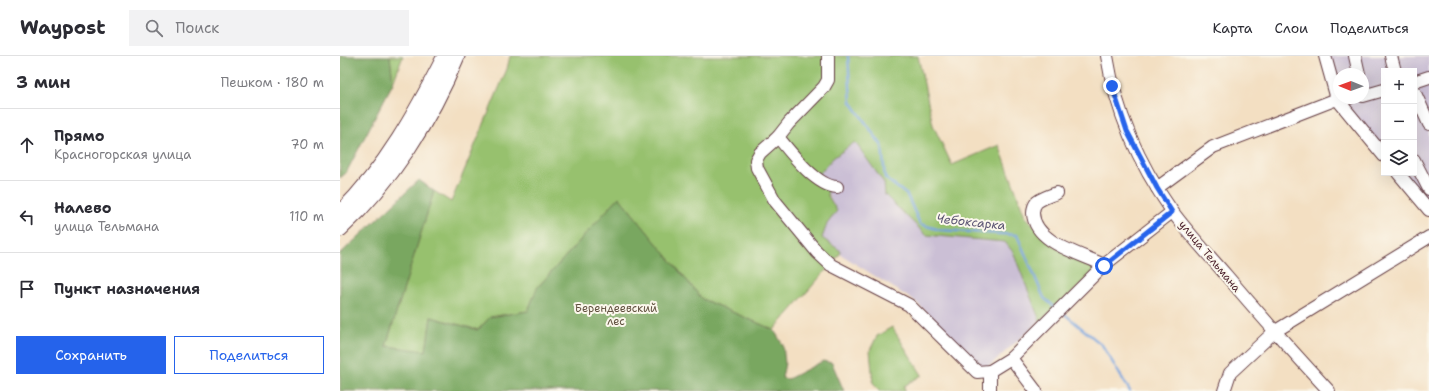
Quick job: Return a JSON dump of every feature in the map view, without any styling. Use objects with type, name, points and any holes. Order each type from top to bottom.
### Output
[{"type":"main road","points":[[340,212],[352,201],[388,157],[417,111],[445,56]]},
{"type":"main road","points":[[340,229],[366,203],[415,137],[433,106],[457,56]]},
{"type":"street","points":[[828,56],[828,80],[824,87],[789,122],[778,137],[760,153],[756,160],[757,168],[774,201],[817,252],[831,265],[909,305],[976,372],[990,371],[1011,358],[1104,266],[1172,212]]},
{"type":"street","name":"улица Тельмана","points":[[1108,56],[1112,86],[1127,131],[1157,188],[1172,212],[1274,332],[1329,391]]},
{"type":"street","points":[[1325,56],[1333,85]]},
{"type":"street","points":[[1355,56],[1358,68]]},
{"type":"street","points":[[1391,56],[1394,68]]},
{"type":"street","points":[[1417,81],[1429,77]]},
{"type":"street","points":[[1369,93],[1381,91]]},
{"type":"street","points":[[1417,98],[1429,124]]},
{"type":"street","points":[[1157,188],[1213,148],[1333,102]]},
{"type":"street","points":[[1340,104],[1381,152]]},
{"type":"street","points":[[778,137],[798,160],[824,184],[837,187]]},
{"type":"street","points":[[1417,166],[1429,189]]},
{"type":"street","points":[[1401,176],[1429,210]]},
{"type":"street","points":[[1057,193],[1037,202],[1032,209],[1033,220],[1040,232],[1058,245],[1104,266]]},
{"type":"street","points":[[1224,391],[1230,374],[1274,332],[1429,237]]},
{"type":"street","points":[[1011,358],[1036,391]]},
{"type":"street","points":[[990,371],[990,391]]},
{"type":"shaded area","points":[[1325,56],[1429,56],[1429,210],[1401,176],[1417,176],[1417,68],[1381,68],[1381,152],[1341,104],[1369,104],[1369,68],[1333,68],[1333,85]]},
{"type":"shaded area","points":[[855,142],[884,183],[885,195],[926,235],[1005,242],[1013,252],[1040,321],[989,366],[980,366],[916,302],[840,254],[841,251],[822,238],[827,224],[837,211],[818,175],[833,158]]},
{"type":"green space","points":[[340,56],[390,56],[393,83],[346,173],[340,178]]},
{"type":"green space","points":[[390,56],[403,56],[393,83]]},
{"type":"green space","points":[[510,56],[918,56],[933,125],[952,165],[999,145],[1025,216],[1055,247],[1104,265],[1040,321],[1013,252],[1005,242],[926,235],[885,195],[884,183],[855,142],[833,158],[818,175],[830,187],[827,194],[837,211],[827,224],[822,238],[841,251],[840,254],[774,330],[702,299],[619,197],[537,288],[528,311],[490,317],[478,330],[431,317],[426,352],[386,346],[434,191],[451,202],[507,69]]},
{"type":"green space","name":"Берендеевский лес","points":[[419,180],[434,191],[386,346],[426,351],[431,317],[478,330],[490,317],[528,311],[537,288],[619,197],[702,299],[774,330],[783,345],[785,363],[782,378],[788,379],[823,361],[832,363],[844,391],[340,391],[340,254]]},
{"type":"green space","points":[[892,327],[922,375],[904,386],[905,391],[879,391],[873,383],[870,350],[877,336]]},
{"type":"waterway","name":"Чебоксарка","points":[[848,56],[851,102],[882,146],[885,178],[907,195],[920,224],[940,230],[1017,235],[1044,298],[1056,308]]},
{"type":"waterway","name":"Чебоксарка","points":[[1062,312],[1102,345],[1130,391]]},
{"type":"route","points":[[1104,266],[1172,212],[1157,188],[1127,131],[1112,86]]}]
